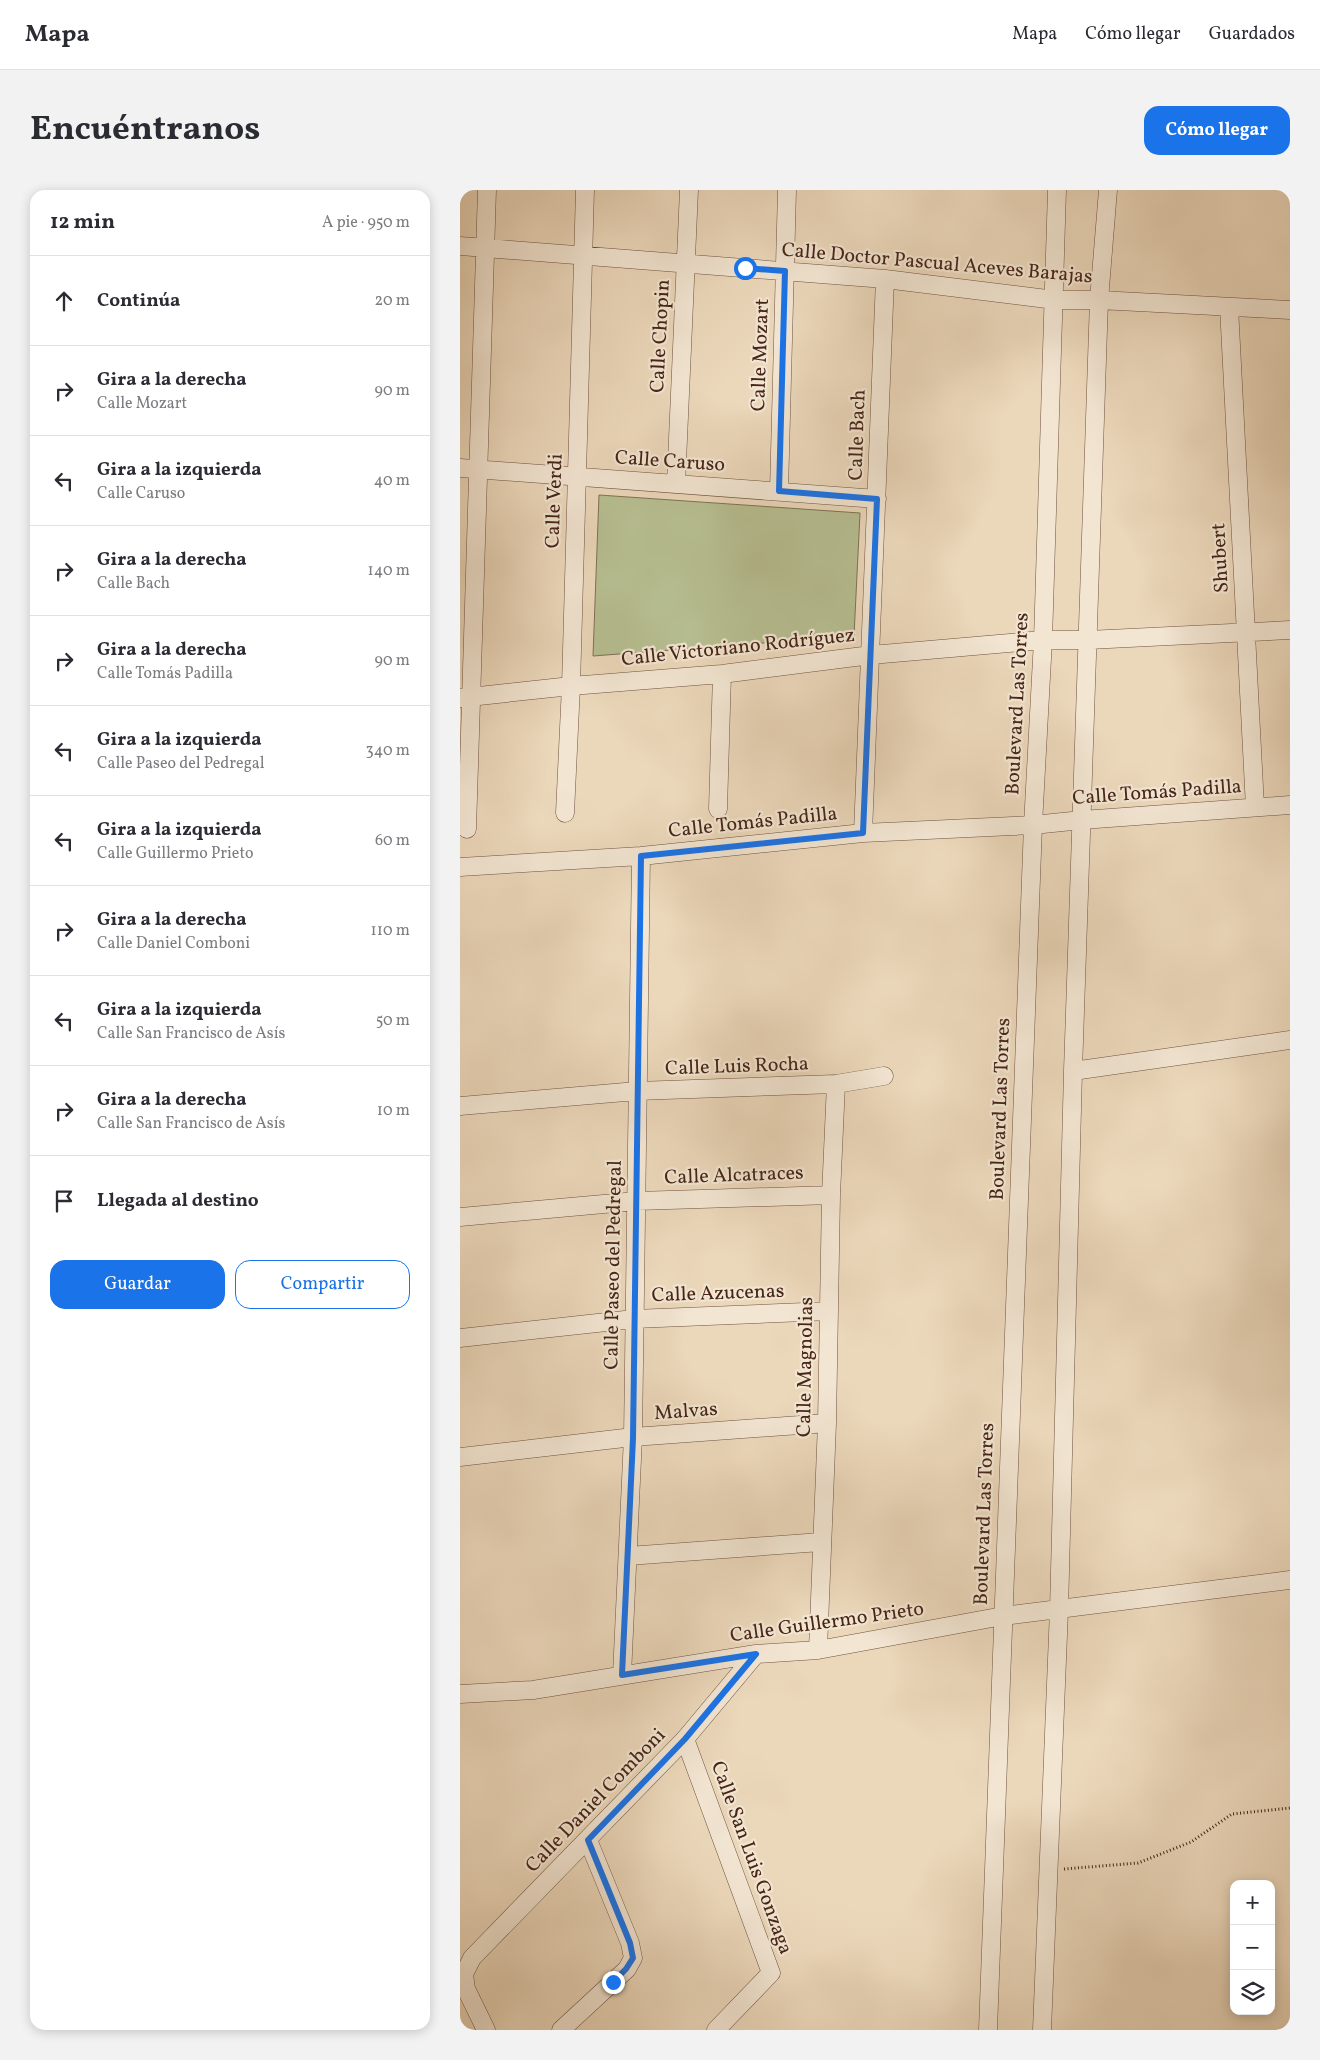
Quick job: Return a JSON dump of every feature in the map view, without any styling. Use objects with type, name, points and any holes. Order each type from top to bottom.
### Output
[{"type":"street","points":[[467,829],[465,698],[479,469],[487,190]]},
{"type":"street","name":"Calle Verdi","points":[[565,813],[571,686],[585,190]]},
{"type":"street","name":"Calle Chopin","points":[[676,484],[690,190]]},
{"type":"street","name":"Calle Mozart","points":[[779,491],[787,190]]},
{"type":"street","name":"Boulevard Las Torres","points":[[988,2030],[1033,825],[1043,640],[1057,190]]},
{"type":"street","points":[[1042,2030],[1059,1610],[1073,1071],[1099,300],[1108,190]]},
{"type":"street","name":"Calle Doctor Pascual Aceves Barajas","points":[[460,246],[885,279],[1055,300],[1099,300],[1290,310]]},
{"type":"street","name":"Calle Bach","points":[[863,833],[885,279]]},
{"type":"street","name":"Shubert","points":[[1229,307],[1255,807]]},
{"type":"street","name":"Calle Caruso","points":[[460,468],[877,499]]},
{"type":"street","name":"Calle Victoriano Rodríguez","points":[[465,698],[571,686],[722,674],[871,655],[1043,640],[1088,640],[1290,630]]},
{"type":"street","points":[[718,809],[722,674]]},
{"type":"street","name":"Calle Tomás Padilla","points":[[460,868],[641,856],[863,833],[1033,825],[1290,805]]},
{"type":"street","name":"Calle Paseo del Pedregal","points":[[622,1675],[633,1438],[641,856]]},
{"type":"street","points":[[1073,1071],[1290,1040]]},
{"type":"street","name":"Calle Luis Rocha","points":[[460,1106],[637,1091],[836,1084],[884,1076]]},
{"type":"street","name":"Calle Magnolias","points":[[818,1650],[827,1423],[831,1195],[836,1084]]},
{"type":"street","name":"Calle Alcatraces","points":[[460,1217],[637,1201],[831,1195]]},
{"type":"street","name":"Calle Azucenas","points":[[460,1338],[634,1319],[829,1311]]},
{"type":"street","name":"Malvas","points":[[460,1457],[633,1438],[827,1423]]},
{"type":"street","points":[[628,1556],[822,1542]]},
{"type":"street","name":"Calle Guillermo Prieto","points":[[460,1694],[533,1690],[756,1654],[818,1650],[1002,1616],[1290,1580]]},
{"type":"street","name":"Calle Daniel Comboni","points":[[486,2030],[466,1989],[464,1974],[472,1958],[685,1739],[756,1654]]},
{"type":"street","name":"Calle San Luis Gonzaga","points":[[685,1739],[771,1973],[716,2030]]},
{"type":"street","points":[[561,2030],[626,1969],[633,1958],[630,1943],[588,1840]]},
{"type":"path","points":[[1047,1870],[1138,1863],[1191,1842],[1232,1814],[1290,1808]]},
{"type":"green space","points":[[599,495],[860,513],[854,636],[593,656]]},
{"type":"route","points":[[613,1982],[626,1969],[633,1958],[630,1943],[588,1840],[685,1739],[756,1654],[622,1675],[633,1438],[641,856],[863,833],[877,499],[779,491],[785,271],[745,268]]}]
